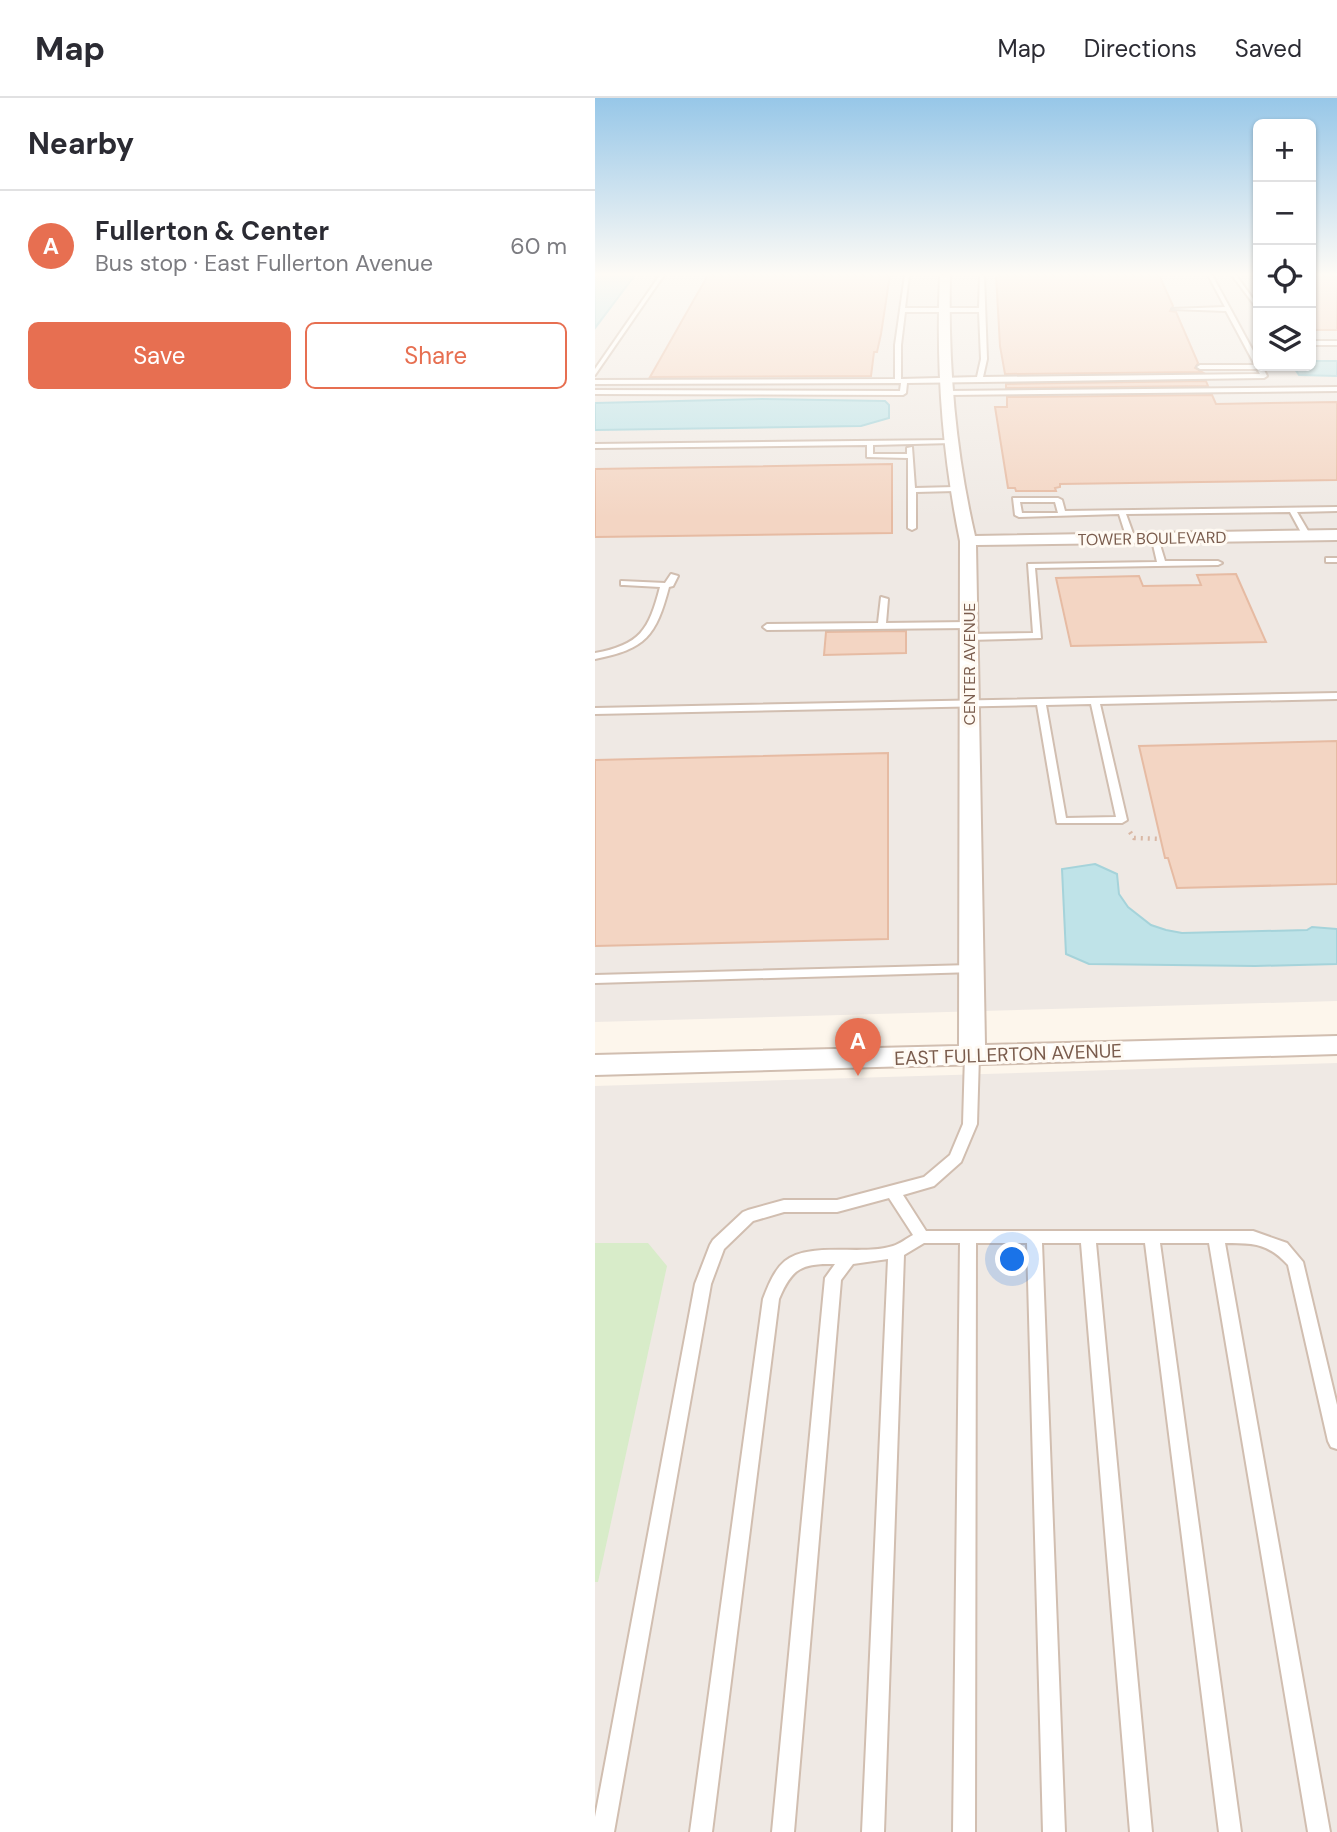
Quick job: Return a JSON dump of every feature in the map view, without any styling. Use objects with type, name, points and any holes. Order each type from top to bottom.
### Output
[{"type":"street","name":"CENTER AVENUE","points":[[945,356],[955,489],[968,541],[972,1055]]},
{"type":"street","name":"TOWER BOULEVARD","points":[[968,541],[1337,535]]},
{"type":"street","name":"EAST FULLERTON AVENUE","points":[[595,1065],[1337,1045]]},
{"type":"lane","points":[[595,373],[607,356]]},
{"type":"lane","points":[[595,392],[903,393],[899,356]]},
{"type":"lane","points":[[980,379],[984,356]]},
{"type":"lane","points":[[1200,367],[1253,366]]},
{"type":"lane","points":[[947,385],[980,379],[1264,376],[1262,371]]},
{"type":"lane","points":[[595,382],[901,381],[947,385],[1337,389]]},
{"type":"lane","points":[[910,442],[912,528]]},
{"type":"lane","points":[[595,446],[951,442]]},
{"type":"lane","points":[[870,443],[869,456],[911,456]]},
{"type":"lane","points":[[912,490],[955,489]]},
{"type":"lane","points":[[1062,513],[1058,500],[1016,500],[1019,515],[1337,509]]},
{"type":"lane","points":[[1292,509],[1307,536]]},
{"type":"lane","points":[[1122,512],[1131,539]]},
{"type":"lane","points":[[1154,538],[1162,564]]},
{"type":"lane","points":[[767,627],[882,626],[1038,636],[1031,566],[1218,562]]},
{"type":"lane","points":[[624,583],[665,585],[670,584],[674,576]]},
{"type":"lane","points":[[595,656],[628,649],[648,634],[657,617],[665,585]]},
{"type":"lane","points":[[882,626],[884,599]]},
{"type":"lane","points":[[595,711],[1337,696]]},
{"type":"lane","points":[[1041,703],[1061,821],[1122,820],[1095,701]]},
{"type":"lane","points":[[595,979],[971,969]]},
{"type":"lane","points":[[603,1832],[703,1284],[718,1245],[748,1216],[783,1206],[837,1206],[929,1182],[957,1158],[970,1124],[972,1055]]},
{"type":"lane","points":[[894,1193],[922,1237]]},
{"type":"lane","points":[[701,1832],[771,1299],[779,1276],[796,1262],[812,1256],[849,1258],[896,1252],[922,1237],[1253,1237],[1282,1248],[1295,1262],[1337,1441]]},
{"type":"lane","points":[[964,1832],[968,1237]]},
{"type":"lane","points":[[1034,1237],[1054,1832]]},
{"type":"lane","points":[[1088,1237],[1141,1832]]},
{"type":"lane","points":[[1151,1237],[1230,1832]]},
{"type":"lane","points":[[1216,1237],[1318,1832]]},
{"type":"lane","points":[[873,1832],[896,1252]]},
{"type":"lane","points":[[783,1832],[833,1278],[849,1258]]},
{"type":"path","points":[[1122,820],[1134,838],[1161,839]]},
{"type":"shaded area","points":[[595,356],[1253,356],[1253,371],[1316,371],[1316,356],[1337,356],[1337,1001],[595,1022]]},
{"type":"shaded area","points":[[1337,1063],[1337,1832],[595,1832],[595,1086]]},
{"type":"green space","points":[[595,1243],[648,1243],[667,1266],[598,1582],[595,1582]]},
{"type":"water","points":[[1316,361],[1337,361],[1337,376],[1299,375],[1296,371],[1316,371]]},
{"type":"water","points":[[762,399],[885,401],[889,405],[889,418],[861,426],[595,430],[595,403]]},
{"type":"water","points":[[1095,864],[1117,874],[1119,894],[1128,907],[1151,925],[1182,933],[1307,930],[1312,927],[1337,929],[1337,964],[1089,964],[1066,954],[1062,869]]},
{"type":"building","points":[[662,356],[874,356],[871,376],[650,377]]},
{"type":"building","points":[[1002,356],[1195,356],[1198,363],[1195,368],[1202,372],[1005,374]]},
{"type":"building","points":[[1206,381],[1208,386],[1006,388],[1006,384]]},
{"type":"building","points":[[1212,395],[1216,404],[1337,402],[1337,480],[1060,484],[1060,487],[1055,488],[1056,491],[1016,491],[1015,488],[1008,488],[995,407],[1007,407],[1007,397]]},
{"type":"building","points":[[892,464],[892,533],[595,537],[595,469]]},
{"type":"building","points":[[1236,574],[1266,642],[1071,646],[1056,578],[1139,576],[1143,586],[1201,585],[1197,575]]},
{"type":"building","points":[[906,631],[906,653],[824,655],[826,632]]},
{"type":"building","points":[[1337,741],[1337,884],[1177,888],[1168,858],[1165,858],[1139,746]]},
{"type":"building","points":[[888,753],[888,939],[595,946],[595,760]]},
{"type":"place","name":"Fullerton & Center","points":[[858,1076]]}]
